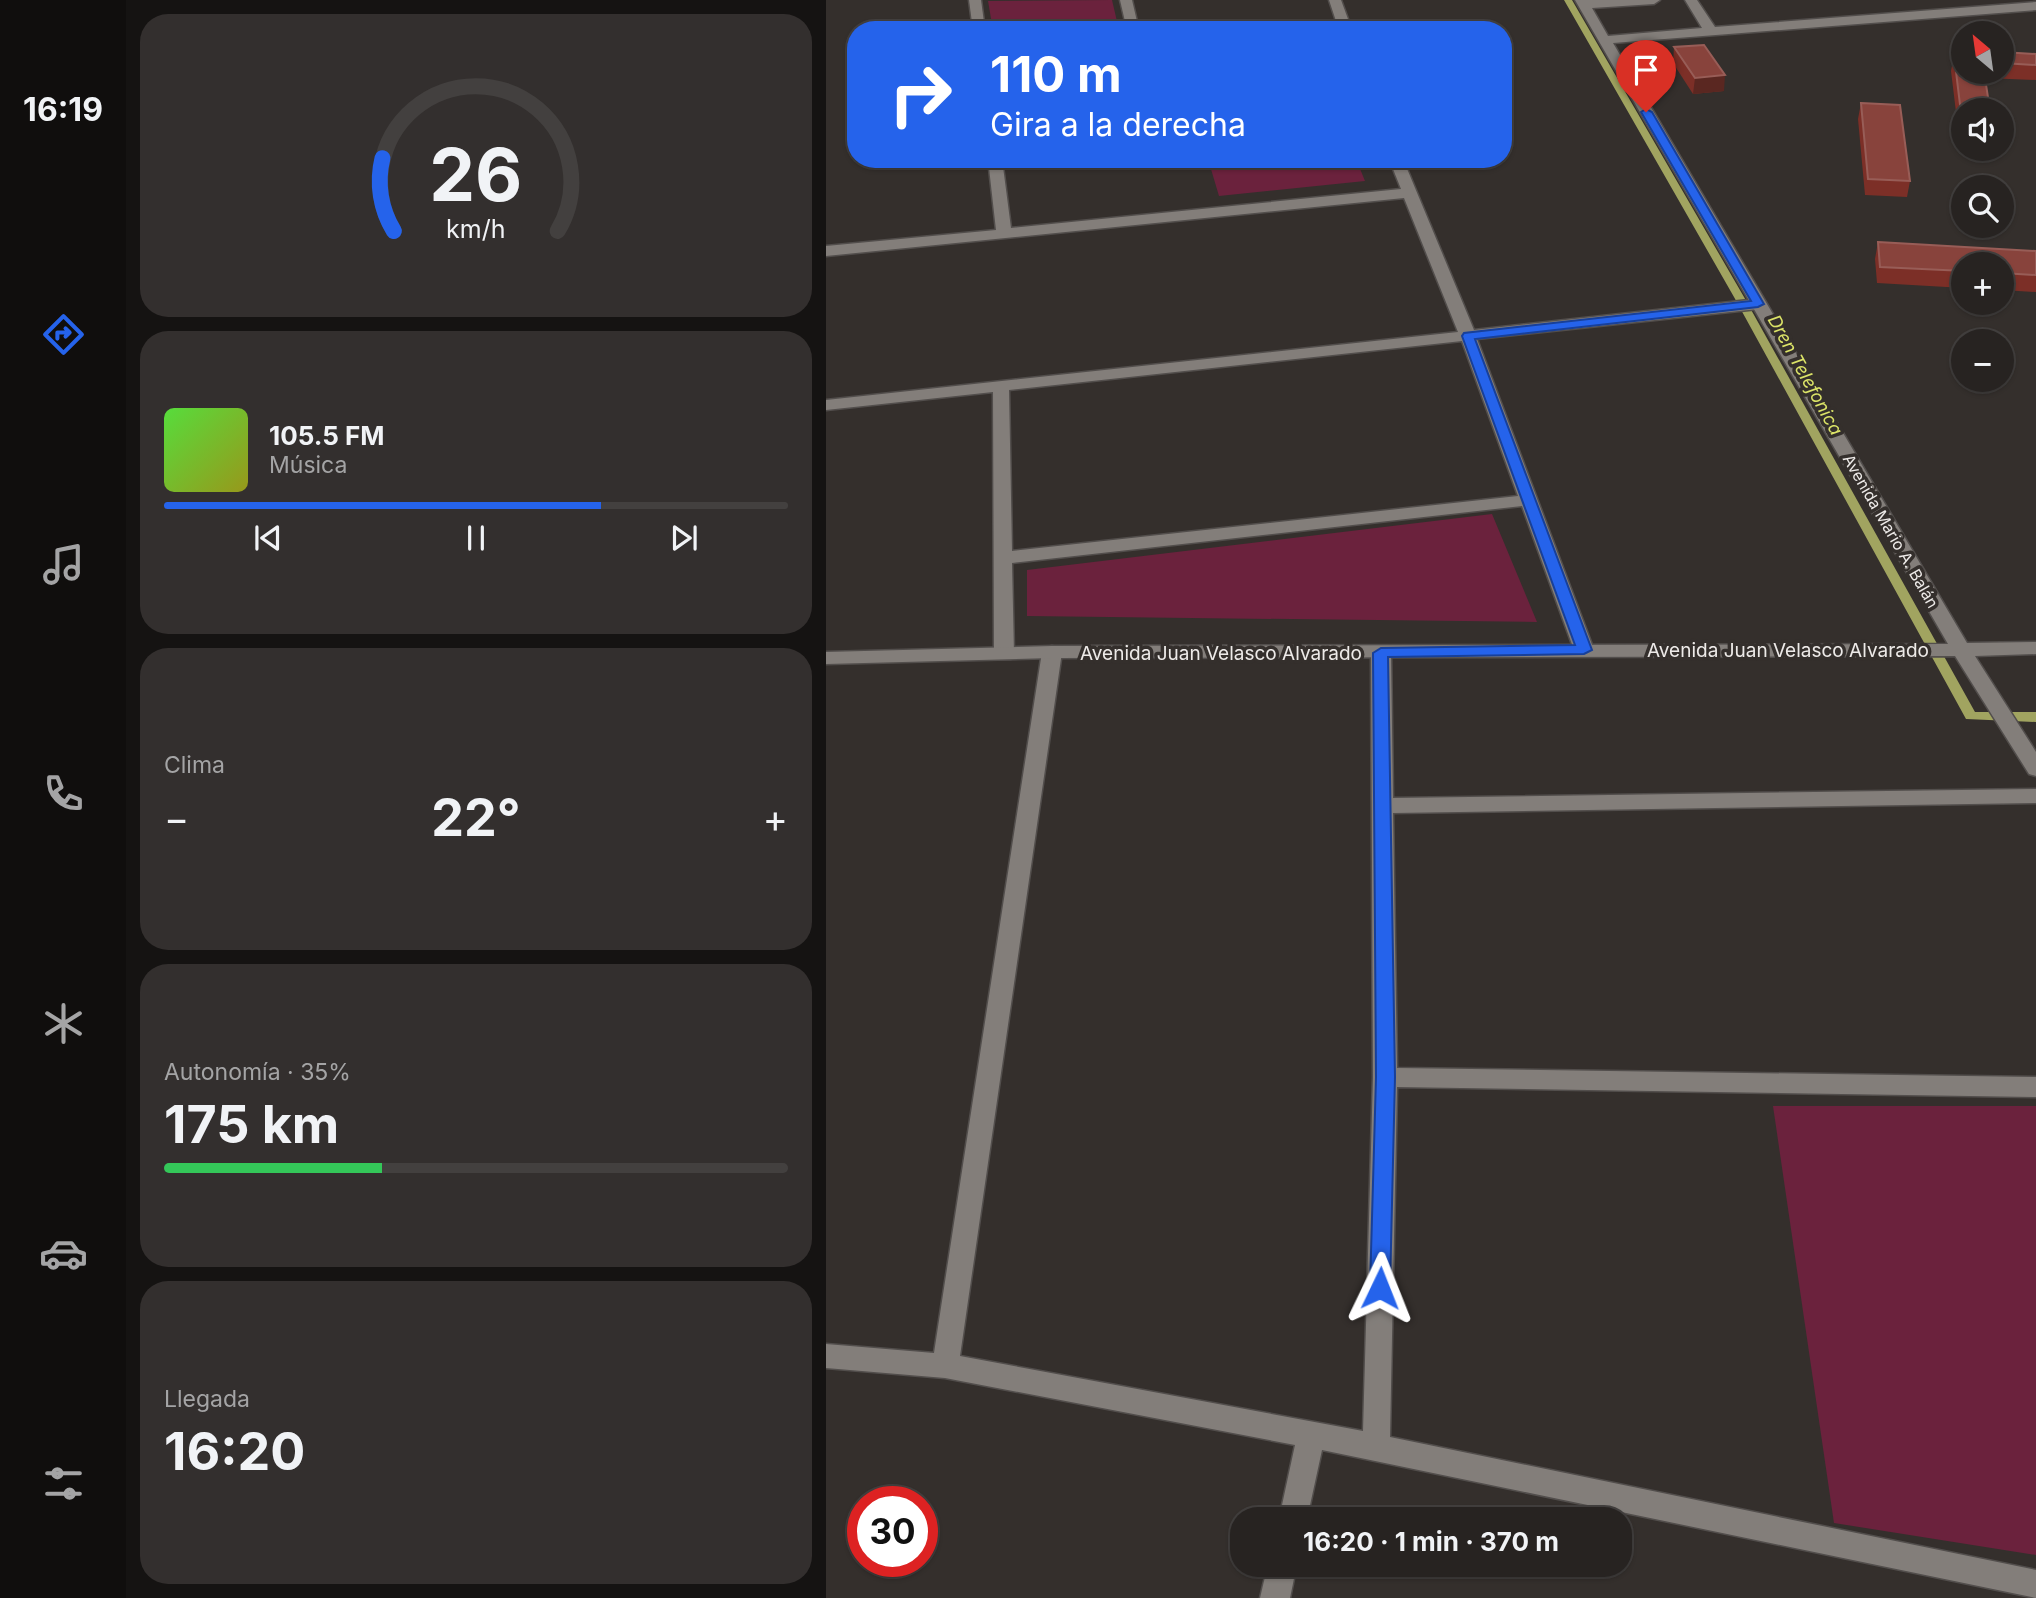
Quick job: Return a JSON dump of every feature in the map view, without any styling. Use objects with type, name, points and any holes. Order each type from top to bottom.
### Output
[{"type":"street","points":[[975,0],[978,21]]},
{"type":"street","points":[[1126,0],[1130,21]]},
{"type":"street","points":[[1335,0],[1343,21]]},
{"type":"street","points":[[1604,40],[1654,0]]},
{"type":"street","points":[[1691,0],[1711,32]]},
{"type":"street","points":[[1583,3],[1711,32],[2036,6]]},
{"type":"street","name":"Avenida Mario A. Balán","points":[[1583,3],[1961,650],[2036,769]]},
{"type":"street","points":[[996,168],[1004,234]]},
{"type":"street","points":[[1399,168],[1468,336],[1584,650]]},
{"type":"street","points":[[826,251],[1409,193]]},
{"type":"street","points":[[826,405],[1758,304]]},
{"type":"street","points":[[1001,387],[1004,654]]},
{"type":"street","points":[[1005,558],[1528,500]]},
{"type":"street","name":"Avenida Juan Velasco Alvarado","points":[[826,658],[1052,652],[1381,653],[2036,648]]},
{"type":"street","points":[[945,1366],[1052,652]]},
{"type":"street","points":[[1376,1447],[1385,1077],[1381,653]]},
{"type":"street","points":[[1381,806],[2036,796]]},
{"type":"street","points":[[1385,1077],[2036,1087]]},
{"type":"street","points":[[826,1356],[945,1366],[1376,1447],[2036,1584]]},
{"type":"street","points":[[1296,1507],[1311,1435]]},
{"type":"street","points":[[1275,1598],[1280,1577]]},
{"type":"shaded area","points":[[1112,0],[1117,21],[991,21],[988,1]]},
{"type":"shaded area","points":[[1211,168],[1360,168],[1365,181],[1219,196]]},
{"type":"shaded area","points":[[1492,514],[1537,622],[1027,616],[1027,570]]},
{"type":"shaded area","points":[[1773,1106],[2036,1106],[2036,1555],[1834,1523]]},
{"type":"building","points":[[1704,45],[1725,75],[1695,78],[1674,47]]},
{"type":"building","points":[[2014,53],[2036,54],[2036,65],[2014,64]]},
{"type":"building","points":[[1958,84],[1986,84],[1988,98],[1959,98]]},
{"type":"building","points":[[1861,103],[1900,105],[1910,181],[1868,179]]},
{"type":"building","points":[[1878,242],[2036,251],[2036,275],[2014,274],[2014,252],[1951,252],[1951,270],[1880,267]]},
{"type":"waterway","name":"Dren Telefonica","points":[[1568,0],[1739,297],[1971,716],[2036,717]]},
{"type":"route","points":[[1380,1288],[1385,1077],[1381,653],[1584,650],[1468,336],[1758,304],[1646,112]]}]
